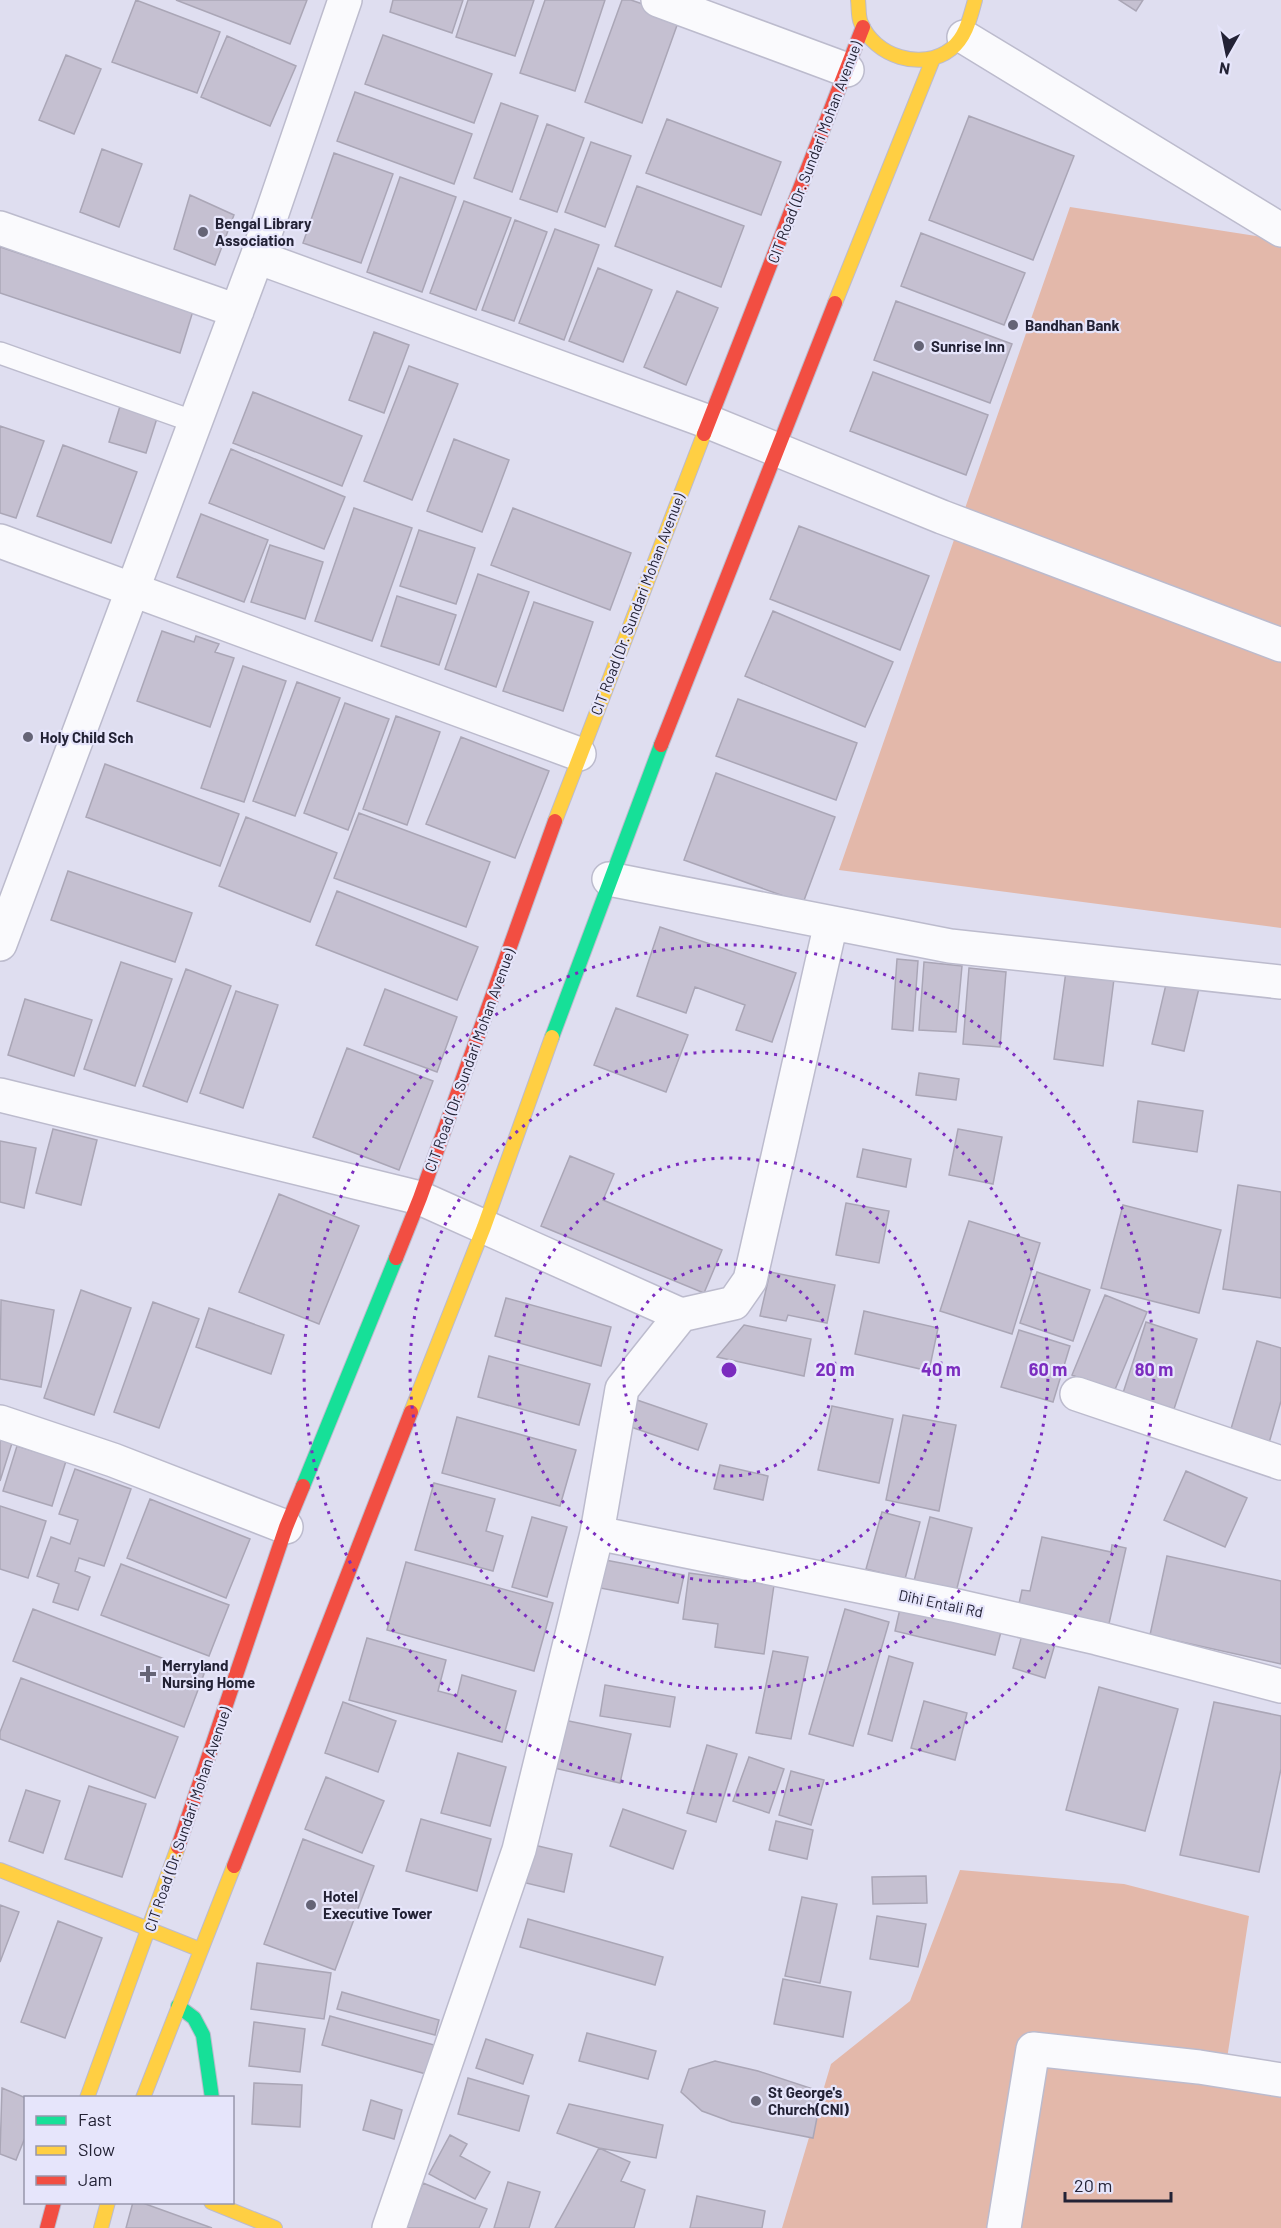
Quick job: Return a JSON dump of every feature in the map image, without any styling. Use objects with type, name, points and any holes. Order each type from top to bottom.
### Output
[{"type":"main road","points":[[858,0],[863,27],[875,44],[892,56],[914,62],[933,59],[950,51],[964,38],[973,20],[975,0]]},
{"type":"main road","name":"CIT Road (Dr. Sundari Mohan Avenue)","points":[[87,2096],[150,1930],[286,1527],[420,1198],[579,753],[863,27]]},
{"type":"main road","points":[[143,2096],[484,1227],[609,879],[776,448],[933,59]]},
{"type":"main road","points":[[0,1870],[201,1950]]},
{"type":"main road","points":[[178,2006],[194,2018],[203,2035],[212,2096]]},
{"type":"main road","points":[[47,2228],[53,2204]]},
{"type":"main road","points":[[101,2228],[107,2204]]},
{"type":"main road","points":[[229,2206],[275,2228]]},
{"type":"street","points":[[0,944],[257,257],[345,0]]},
{"type":"street","points":[[658,0],[847,70]]},
{"type":"street","points":[[964,38],[1281,230]]},
{"type":"street","points":[[0,228],[237,310]]},
{"type":"street","points":[[257,257],[709,422],[942,517],[1281,645]]},
{"type":"street","points":[[0,541],[579,753]]},
{"type":"street","points":[[609,879],[950,946],[1281,982]]},
{"type":"street","points":[[0,1095],[420,1198],[681,1315],[734,1303],[750,1280],[831,923]]},
{"type":"street","points":[[389,2228],[519,1850],[597,1533],[622,1389],[681,1315]]},
{"type":"street","points":[[1077,1394],[1281,1463]]},
{"type":"street","points":[[0,1422],[112,1460],[286,1527]]},
{"type":"street","name":"Dihi Entali Rd","points":[[597,1533],[952,1605],[1097,1638],[1281,1686]]},
{"type":"street","points":[[1004,2228],[1033,2049],[1198,2067],[1281,2080]]},
{"type":"lane","points":[[0,353],[195,422]]},
{"type":"shaded area","points":[[1070,207],[1281,240],[1281,928],[839,870]]},
{"type":"shaded area","points":[[960,1870],[1124,1884],[1249,1916],[1226,2065],[1281,2068],[1281,2228],[782,2228],[831,2064],[910,2001]]},
{"type":"building","points":[[136,0],[220,32],[197,93],[112,62]]},
{"type":"building","points":[[176,0],[307,0],[290,44]]},
{"type":"building","points":[[393,0],[463,0],[452,33],[390,12]]},
{"type":"building","points":[[468,0],[534,0],[515,56],[456,37]]},
{"type":"building","points":[[545,0],[605,0],[575,91],[520,73]]},
{"type":"building","points":[[622,0],[631,0],[680,17],[642,123],[585,102]]},
{"type":"building","points":[[1119,0],[1143,0],[1136,11]]},
{"type":"building","points":[[383,35],[492,74],[474,123],[365,84]]},
{"type":"building","points":[[227,36],[296,66],[270,126],[201,97]]},
{"type":"building","points":[[66,55],[101,69],[74,134],[39,120]]},
{"type":"building","points":[[355,92],[472,134],[454,184],[337,141]]},
{"type":"building","points":[[501,103],[538,116],[512,192],[474,178]]},
{"type":"building","points":[[969,116],[1074,156],[1033,260],[929,220]]},
{"type":"building","points":[[667,119],[781,162],[761,215],[646,173]]},
{"type":"building","points":[[547,124],[584,138],[557,212],[520,199]]},
{"type":"building","points":[[591,142],[631,156],[605,227],[565,212]]},
{"type":"building","points":[[102,149],[142,164],[119,227],[80,212]]},
{"type":"building","points":[[334,153],[393,174],[361,263],[303,243]]},
{"type":"building","points":[[400,177],[456,197],[422,292],[367,272]]},
{"type":"building","points":[[637,186],[744,226],[721,287],[615,246]]},
{"type":"building","name":"Bengal Library Association","points":[[190,195],[234,215],[215,265],[174,249]]},
{"type":"building","points":[[464,201],[511,218],[476,310],[430,293]]},
{"type":"building","points":[[515,220],[547,232],[514,321],[482,310]]},
{"type":"building","points":[[555,229],[599,245],[564,340],[519,323]]},
{"type":"building","points":[[921,233],[1025,273],[1004,325],[901,286]]},
{"type":"building","points":[[0,247],[193,311],[180,353],[0,293]]},
{"type":"building","points":[[598,268],[652,290],[623,362],[569,341]]},
{"type":"building","points":[[677,291],[718,308],[686,385],[644,367]]},
{"type":"building","points":[[896,301],[1012,344],[990,403],[874,360]]},
{"type":"building","points":[[374,332],[409,345],[384,413],[349,400]]},
{"type":"building","points":[[409,366],[458,384],[412,500],[364,481]]},
{"type":"building","points":[[873,372],[988,415],[966,475],[850,431]]},
{"type":"building","points":[[253,392],[362,436],[342,486],[233,443]]},
{"type":"building","points":[[121,403],[158,415],[146,453],[109,442]]},
{"type":"building","points":[[0,426],[44,441],[16,518],[0,513]]},
{"type":"building","points":[[454,439],[509,460],[482,532],[427,511]]},
{"type":"building","points":[[63,445],[137,472],[111,543],[37,516]]},
{"type":"building","points":[[231,449],[345,497],[324,549],[209,503]]},
{"type":"building","points":[[354,508],[412,528],[372,641],[315,621]]},
{"type":"building","points":[[513,508],[631,553],[610,610],[491,565]]},
{"type":"building","points":[[201,514],[268,540],[244,602],[177,577]]},
{"type":"building","points":[[799,526],[929,576],[900,650],[770,599]]},
{"type":"building","points":[[419,530],[475,548],[456,604],[400,586]]},
{"type":"building","points":[[270,545],[323,562],[305,619],[251,602]]},
{"type":"building","points":[[478,574],[529,592],[496,687],[445,669]]},
{"type":"building","points":[[397,596],[456,615],[439,665],[381,646]]},
{"type":"building","points":[[534,602],[593,622],[563,711],[503,691]]},
{"type":"building","points":[[773,611],[893,662],[865,727],[745,676]]},
{"type":"building","points":[[162,631],[194,642],[196,636],[219,644],[215,652],[234,658],[210,727],[137,701]]},
{"type":"building","points":[[243,666],[286,681],[244,802],[201,788]]},
{"type":"building","points":[[297,682],[340,698],[295,816],[253,801]]},
{"type":"building","points":[[738,699],[857,743],[836,800],[716,756]]},
{"type":"building","points":[[345,703],[389,719],[348,830],[304,813]]},
{"type":"building","points":[[396,716],[440,732],[407,825],[363,809]]},
{"type":"building","points":[[461,737],[549,771],[515,858],[426,824]]},
{"type":"building","points":[[105,764],[239,814],[220,866],[86,817]]},
{"type":"building","points":[[716,773],[835,817],[803,903],[684,860]]},
{"type":"building","points":[[359,813],[490,862],[466,927],[334,878]]},
{"type":"building","points":[[246,817],[337,853],[310,922],[219,886]]},
{"type":"building","points":[[68,871],[192,913],[175,962],[51,920]]},
{"type":"building","points":[[337,891],[478,947],[457,1000],[316,945]]},
{"type":"building","points":[[660,927],[796,973],[772,1042],[736,1030],[745,1005],[695,987],[686,1013],[637,996]]},
{"type":"building","points":[[897,959],[918,961],[913,1031],[892,1029]]},
{"type":"building","points":[[121,962],[172,979],[135,1086],[84,1069]]},
{"type":"building","points":[[924,962],[962,966],[956,1032],[919,1030]]},
{"type":"building","points":[[1067,964],[1115,971],[1103,1066],[1054,1059]]},
{"type":"building","points":[[969,968],[1006,972],[1000,1047],[963,1044]]},
{"type":"building","points":[[186,969],[231,986],[187,1102],[143,1086]]},
{"type":"building","points":[[1168,976],[1200,984],[1184,1051],[1152,1044]]},
{"type":"building","points":[[385,989],[457,1017],[437,1072],[364,1045]]},
{"type":"building","points":[[236,991],[278,1005],[243,1108],[200,1093]]},
{"type":"building","points":[[25,999],[92,1020],[74,1076],[8,1055]]},
{"type":"building","points":[[616,1008],[688,1035],[666,1092],[594,1065]]},
{"type":"building","points":[[347,1048],[433,1081],[399,1170],[313,1137]]},
{"type":"building","points":[[919,1073],[959,1079],[956,1100],[916,1095]]},
{"type":"building","points":[[1138,1101],[1203,1111],[1197,1152],[1133,1142]]},
{"type":"building","points":[[53,1129],[97,1140],[81,1205],[36,1193]]},
{"type":"building","points":[[958,1129],[1002,1137],[993,1184],[949,1175]]},
{"type":"building","points":[[0,1141],[36,1148],[24,1208],[0,1202]]},
{"type":"building","points":[[863,1149],[911,1159],[906,1187],[857,1177]]},
{"type":"building","points":[[570,1156],[614,1174],[603,1200],[722,1250],[704,1293],[541,1226]]},
{"type":"building","points":[[1238,1185],[1281,1192],[1281,1298],[1223,1289]]},
{"type":"building","points":[[279,1194],[359,1226],[319,1324],[239,1292]]},
{"type":"building","points":[[846,1203],[889,1211],[879,1263],[836,1255]]},
{"type":"building","points":[[1123,1205],[1221,1230],[1199,1313],[1101,1288]]},
{"type":"building","points":[[969,1221],[1040,1243],[1012,1334],[940,1311]]},
{"type":"building","points":[[770,1272],[835,1285],[827,1323],[788,1315],[786,1321],[760,1316]]},
{"type":"building","points":[[1037,1272],[1090,1290],[1073,1341],[1020,1323]]},
{"type":"building","points":[[81,1290],[131,1308],[94,1415],[44,1398]]},
{"type":"building","points":[[1105,1295],[1147,1312],[1114,1392],[1072,1375]]},
{"type":"building","points":[[506,1298],[611,1327],[601,1366],[495,1336]]},
{"type":"building","points":[[1,1300],[54,1310],[41,1387],[0,1379]]},
{"type":"building","points":[[153,1302],[199,1319],[159,1428],[114,1412]]},
{"type":"building","points":[[209,1308],[284,1335],[271,1374],[196,1347]]},
{"type":"building","points":[[864,1311],[938,1328],[929,1371],[855,1354]]},
{"type":"building","points":[[1146,1322],[1197,1339],[1174,1409],[1123,1393]]},
{"type":"building","points":[[744,1325],[811,1339],[804,1376],[717,1357]]},
{"type":"building","points":[[1019,1330],[1070,1346],[1053,1402],[1001,1387]]},
{"type":"building","points":[[1257,1341],[1281,1348],[1281,1401],[1267,1450],[1228,1439]]},
{"type":"building","points":[[489,1356],[590,1384],[579,1425],[478,1397]]},
{"type":"building","points":[[637,1400],[707,1424],[698,1450],[628,1426]]},
{"type":"building","points":[[832,1406],[893,1419],[879,1483],[818,1470]]},
{"type":"building","points":[[903,1415],[956,1425],[939,1511],[886,1500]]},
{"type":"building","points":[[457,1417],[576,1450],[560,1506],[442,1473]]},
{"type":"building","points":[[0,1436],[13,1440],[0,1481]]},
{"type":"building","points":[[17,1446],[66,1461],[52,1506],[3,1491]]},
{"type":"building","points":[[720,1465],[768,1476],[763,1500],[714,1489]]},
{"type":"building","points":[[75,1469],[131,1489],[104,1566],[79,1558],[75,1571],[90,1577],[78,1610],[53,1602],[59,1584],[37,1576],[51,1537],[70,1544],[78,1520],[59,1514]]},
{"type":"building","points":[[1186,1471],[1247,1498],[1225,1547],[1164,1520]]},
{"type":"building","points":[[434,1483],[495,1499],[486,1531],[503,1536],[493,1571],[415,1550]]},
{"type":"building","points":[[150,1499],[250,1539],[226,1598],[127,1558]]},
{"type":"building","points":[[0,1506],[46,1521],[28,1578],[0,1569]]},
{"type":"building","points":[[882,1512],[920,1522],[905,1579],[866,1569]]},
{"type":"building","points":[[532,1517],[567,1527],[547,1597],[512,1587]]},
{"type":"building","points":[[930,1517],[972,1528],[956,1592],[914,1581]]},
{"type":"building","points":[[1042,1537],[1111,1552],[1112,1545],[1126,1548],[1108,1628],[1018,1608],[1022,1590],[1030,1591]]},
{"type":"building","points":[[1167,1556],[1281,1581],[1281,1664],[1150,1635]]},
{"type":"building","points":[[600,1559],[684,1575],[678,1603],[595,1587]]},
{"type":"building","points":[[406,1562],[553,1603],[534,1671],[387,1630]]},
{"type":"building","points":[[121,1564],[229,1605],[209,1656],[101,1615]]},
{"type":"building","points":[[689,1573],[774,1585],[764,1654],[715,1647],[718,1624],[683,1619]]},
{"type":"building","points":[[902,1600],[1003,1624],[995,1655],[895,1631]]},
{"type":"building","points":[[33,1609],[204,1674],[184,1727],[13,1661]]},
{"type":"building","points":[[845,1609],[889,1622],[853,1746],[809,1734]]},
{"type":"building","points":[[1022,1635],[1055,1644],[1045,1678],[1013,1668]]},
{"type":"building","points":[[367,1638],[446,1660],[438,1691],[457,1696],[462,1675],[516,1691],[502,1742],[349,1700]]},
{"type":"building","points":[[773,1651],[808,1657],[791,1739],[756,1733]]},
{"type":"building","points":[[889,1656],[913,1663],[892,1741],[868,1734]]},
{"type":"building","points":[[21,1678],[178,1737],[155,1798],[0,1739],[0,1732]]},
{"type":"building","points":[[605,1685],[675,1697],[670,1727],[600,1716]]},
{"type":"building","points":[[1099,1687],[1178,1709],[1145,1831],[1066,1810]]},
{"type":"building","points":[[924,1701],[967,1713],[955,1760],[911,1748]]},
{"type":"building","points":[[343,1702],[396,1721],[378,1772],[325,1753]]},
{"type":"building","points":[[1214,1702],[1281,1716],[1281,1769],[1259,1872],[1180,1855]]},
{"type":"building","points":[[564,1720],[631,1734],[620,1783],[554,1768]]},
{"type":"building","points":[[707,1745],[737,1754],[716,1822],[687,1813]]},
{"type":"building","points":[[458,1753],[506,1767],[490,1826],[441,1813]]},
{"type":"building","points":[[749,1757],[784,1769],[769,1813],[733,1801]]},
{"type":"building","points":[[791,1771],[824,1780],[811,1825],[779,1815]]},
{"type":"building","points":[[326,1777],[384,1801],[362,1853],[305,1829]]},
{"type":"building","points":[[89,1786],[146,1804],[122,1877],[65,1859]]},
{"type":"building","points":[[26,1790],[60,1801],[43,1853],[9,1841]]},
{"type":"building","points":[[623,1809],[686,1831],[673,1869],[610,1846]]},
{"type":"building","points":[[421,1819],[491,1839],[477,1891],[406,1871]]},
{"type":"building","points":[[776,1821],[813,1830],[807,1859],[769,1850]]},
{"type":"building","points":[[303,1839],[374,1866],[335,1970],[264,1944]]},
{"type":"building","points":[[534,1845],[572,1854],[564,1892],[526,1883]]},
{"type":"building","points":[[926,1876],[927,1903],[873,1904],[872,1877]]},
{"type":"building","points":[[802,1897],[837,1904],[820,1983],[785,1976]]},
{"type":"building","points":[[0,1905],[19,1912],[0,1962]]},
{"type":"building","points":[[877,1916],[926,1924],[918,1967],[870,1959]]},
{"type":"building","points":[[528,1919],[663,1957],[655,1985],[520,1947]]},
{"type":"building","points":[[58,1921],[102,1938],[65,2038],[21,2022]]},
{"type":"building","points":[[257,1963],[331,1973],[324,2019],[251,2009]]},
{"type":"building","points":[[783,1979],[851,1992],[843,2037],[774,2024]]},
{"type":"building","points":[[342,1992],[439,2020],[435,2035],[337,2009]]},
{"type":"building","points":[[330,2016],[434,2045],[426,2074],[322,2045]]},
{"type":"building","points":[[254,2022],[305,2029],[300,2072],[249,2066]]},
{"type":"building","points":[[587,2033],[656,2051],[648,2079],[579,2061]]},
{"type":"building","points":[[486,2039],[533,2055],[523,2084],[476,2068]]},
{"type":"building","name":"St George's Church(CNI)","points":[[715,2061],[758,2071],[822,2092],[813,2138],[732,2122],[702,2111],[681,2092],[689,2069]]},
{"type":"building","points":[[468,2078],[529,2096],[519,2131],[458,2114]]},
{"type":"building","points":[[254,2083],[302,2085],[300,2127],[252,2124]]},
{"type":"building","points":[[2,2088],[24,2097],[24,2140],[16,2160],[0,2154]]},
{"type":"building","points":[[371,2100],[402,2110],[394,2139],[363,2130]]},
{"type":"building","points":[[569,2104],[663,2125],[656,2158],[599,2148],[557,2133]]},
{"type":"building","points":[[450,2135],[467,2144],[460,2156],[490,2172],[475,2199],[429,2174]]},
{"type":"building","points":[[599,2148],[630,2162],[621,2181],[645,2190],[634,2228],[555,2228]]},
{"type":"building","points":[[508,2182],[540,2192],[529,2228],[494,2228]]},
{"type":"building","points":[[423,2183],[487,2209],[479,2228],[404,2228]]},
{"type":"building","points":[[697,2196],[765,2211],[762,2228],[690,2228]]},
{"type":"building","points":[[132,2204],[146,2204],[212,2228],[126,2228]]},
{"type":"traffic: fast","points":[[552,1037],[661,745]]},
{"type":"traffic: fast","points":[[303,1486],[396,1258]]},
{"type":"traffic: fast","points":[[178,2006],[194,2018],[203,2035],[212,2096]]},
{"type":"traffic: slow","points":[[858,0],[860,21],[867,35],[888,52],[913,60],[939,56],[951,49],[967,27],[975,0]]},
{"type":"traffic: slow","points":[[835,303],[933,59]]},
{"type":"traffic: slow","points":[[555,821],[704,434]]},
{"type":"traffic: slow","points":[[411,1412],[484,1227],[552,1037]]},
{"type":"traffic: slow","points":[[88,2096],[178,1847]]},
{"type":"traffic: slow","points":[[144,2096],[234,1866]]},
{"type":"traffic: slow","points":[[0,1870],[201,1950]]},
{"type":"traffic: slow","points":[[101,2228],[107,2204]]},
{"type":"traffic: slow","points":[[216,2204],[275,2228]]},
{"type":"traffic: jam","points":[[704,434],[863,27]]},
{"type":"traffic: jam","points":[[661,745],[835,303]]},
{"type":"traffic: jam","points":[[396,1258],[420,1198],[555,821]]},
{"type":"traffic: jam","points":[[234,1866],[411,1412]]},
{"type":"traffic: jam","points":[[178,1847],[286,1527],[303,1486]]},
{"type":"traffic: jam","points":[[47,2228],[53,2204]]},
{"type":"place","name":"Bengal Library Association","points":[[203,232]]},
{"type":"place","name":"Bandhan Bank","points":[[1013,325]]},
{"type":"place","name":"Sunrise Inn","points":[[919,346]]},
{"type":"place","name":"Holy Child Sch","points":[[28,737]]},
{"type":"place","name":"Merryland Nursing Home","points":[[148,1674]]},
{"type":"place","name":"Hotel Executive Tower","points":[[311,1905]]},
{"type":"place","name":"St George's Church(CNI)","points":[[756,2101]]}]
